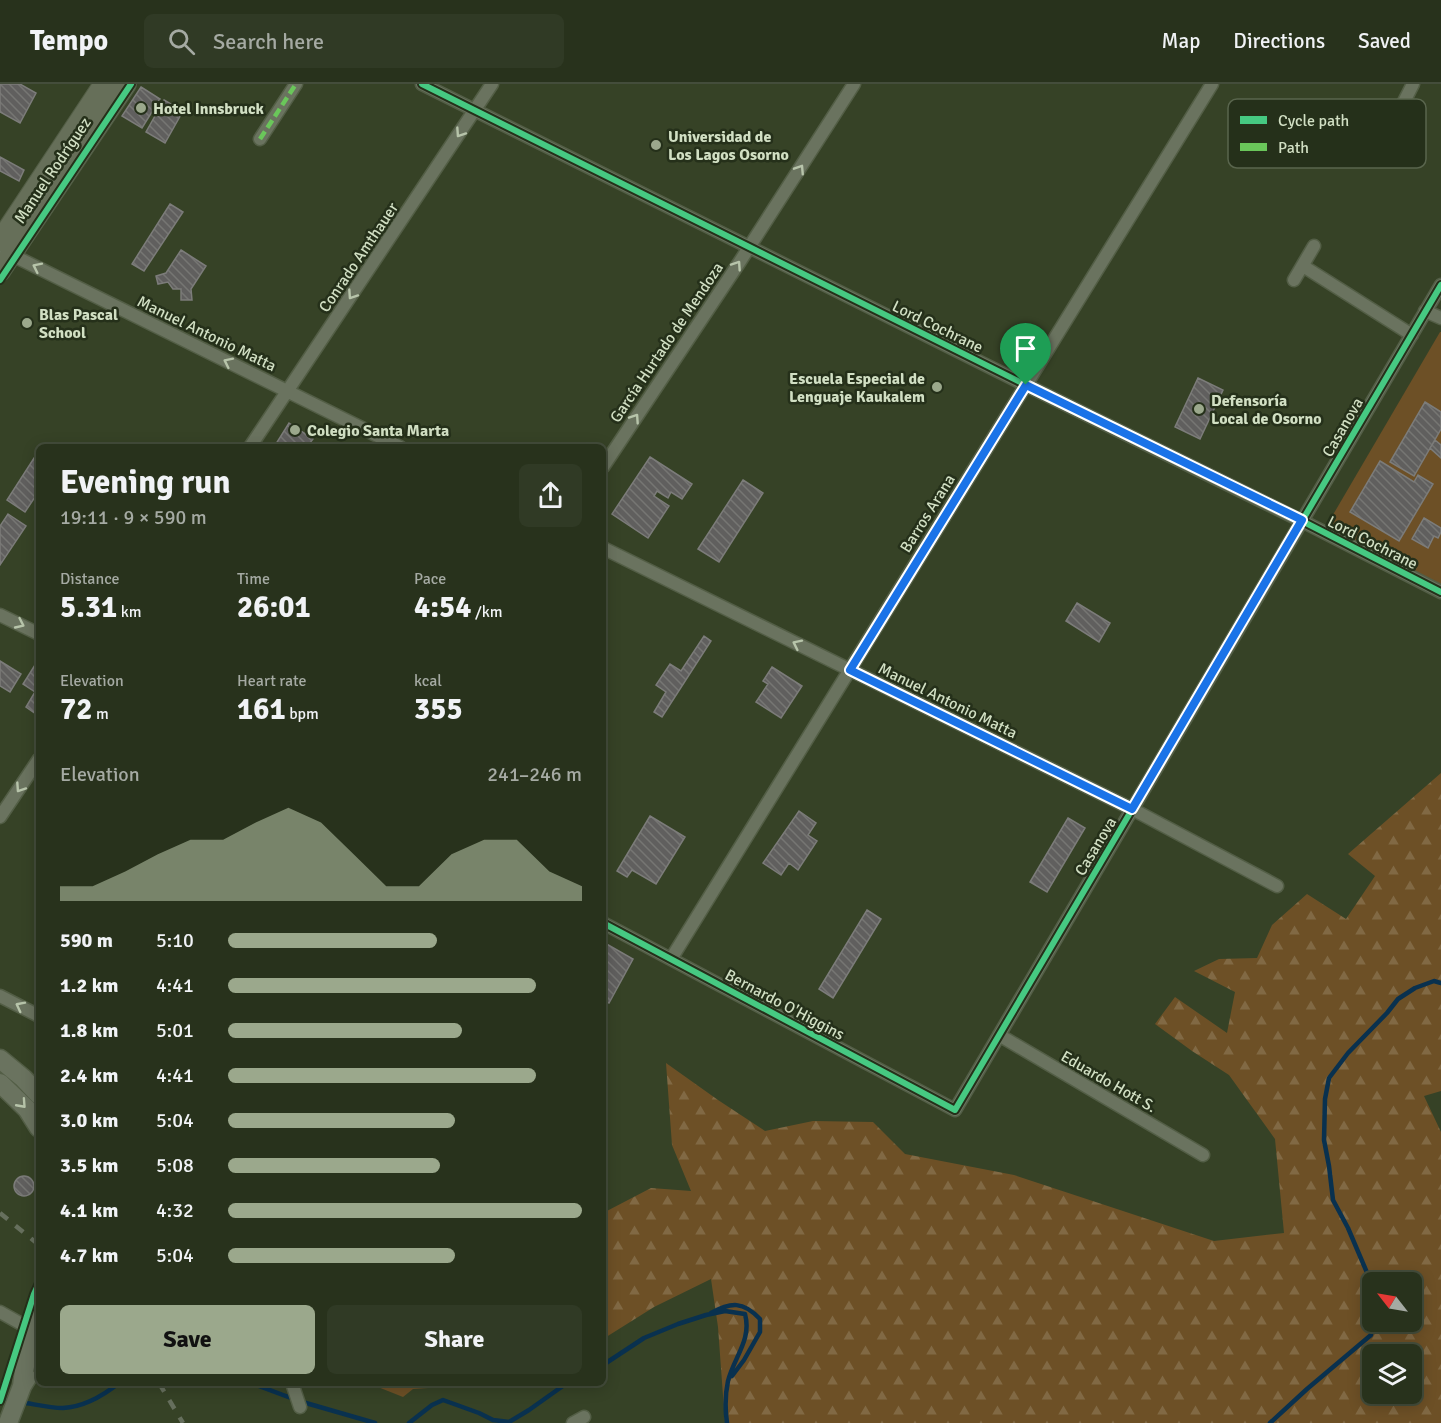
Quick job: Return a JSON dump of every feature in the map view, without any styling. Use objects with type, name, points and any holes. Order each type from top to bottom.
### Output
[{"type":"main road","name":"Manuel Rodríguez","points":[[0,271],[4,248],[104,84]]},
{"type":"main road","name":"Manuel Rodríguez","points":[[4,248],[126,84]]},
{"type":"main road","points":[[0,1059],[24,1078],[36,1092]]},
{"type":"main road","points":[[0,1083],[27,1109],[36,1123]]},
{"type":"main road","points":[[22,1386],[36,1323]]},
{"type":"main road","points":[[10,1417],[36,1359]]},
{"type":"street","points":[[260,139],[296,84]]},
{"type":"street","name":"Lord Cochrane","points":[[422,84],[1302,520],[1441,592]]},
{"type":"street","name":"Conrado Amthauer","points":[[252,444],[492,84]]},
{"type":"street","name":"García Hurtado de Mendoza","points":[[606,462],[854,84]]},
{"type":"street","name":"Barros Arana","points":[[671,959],[1212,84]]},
{"type":"street","points":[[1405,99],[1413,84]]},
{"type":"street","points":[[1294,280],[1314,246]]},
{"type":"street","name":"Manuel Antonio Matta","points":[[4,248],[394,444]]},
{"type":"street","points":[[1303,266],[1412,335]]},
{"type":"street","name":"Casanova","points":[[955,1110],[1441,285]]},
{"type":"street","points":[[1425,311],[1441,318]]},
{"type":"street","name":"Manuel Antonio Matta","points":[[606,549],[1132,809],[1277,886]]},
{"type":"street","points":[[0,615],[36,633]]},
{"type":"street","points":[[0,817],[36,763]]},
{"type":"street","name":"Bernardo O'Higgins","points":[[606,925],[955,1110]]},
{"type":"street","points":[[0,996],[36,1014]]},
{"type":"street","name":"Eduardo Hott S.","points":[[999,1035],[1203,1155]]},
{"type":"street","points":[[0,1312],[34,1331]]},
{"type":"street","points":[[294,1388],[300,1407]]},
{"type":"green space","points":[[1441,332],[1441,586],[1327,525]]},
{"type":"green space","points":[[1441,773],[1441,1091],[1424,1096],[1441,1132],[1441,1423],[725,1423],[718,1327],[711,1279],[654,1307],[606,1337],[606,1211],[651,1188],[691,1191],[672,1145],[666,1063],[765,1131],[813,1121],[873,1122],[905,1154],[1014,1175],[1214,1241],[1284,1233],[1275,1139],[1229,1075],[1155,1024],[1175,997],[1227,1033],[1235,992],[1194,971],[1219,959],[1257,958],[1272,925],[1307,894],[1346,919],[1375,876],[1348,854]]},
{"type":"green space","points":[[376,1386],[458,1386],[413,1389],[403,1397]]},
{"type":"building","points":[[0,84],[20,84],[36,93],[20,123],[0,112]]},
{"type":"building","name":"Hotel Innsbruck","points":[[141,87],[160,99],[142,128],[122,116]]},
{"type":"building","points":[[164,100],[183,111],[165,143],[146,132]]},
{"type":"building","points":[[0,157],[24,170],[19,181],[0,171]]},
{"type":"building","points":[[170,204],[183,212],[144,271],[132,264]]},
{"type":"building","points":[[181,250],[206,266],[191,289],[192,300],[181,300],[181,289],[173,289],[168,282],[158,284],[156,276],[166,273]]},
{"type":"building","name":"Defensoría Local de Osorno","points":[[1198,378],[1223,390],[1200,439],[1175,427]]},
{"type":"building","points":[[1425,402],[1441,412],[1441,429],[1414,476],[1390,462]]},
{"type":"building","points":[[289,423],[313,439],[309,444],[276,444]]},
{"type":"building","points":[[1435,440],[1441,445],[1441,458],[1430,448]]},
{"type":"building","points":[[36,455],[36,496],[25,512],[7,500]]},
{"type":"building","points":[[650,457],[692,484],[682,499],[671,492],[668,498],[657,491],[654,496],[669,506],[648,538],[612,514]]},
{"type":"building","points":[[1380,461],[1414,482],[1418,475],[1433,484],[1399,541],[1350,512]]},
{"type":"building","points":[[743,480],[763,493],[719,562],[698,549]]},
{"type":"building","points":[[8,514],[26,526],[0,565],[0,526]]},
{"type":"building","points":[[1424,518],[1441,528],[1438,538],[1434,536],[1428,548],[1412,539]]},
{"type":"building","points":[[1077,603],[1110,623],[1099,642],[1066,621]]},
{"type":"building","points":[[704,636],[711,641],[662,717],[654,712],[666,692],[656,685],[670,664],[681,671]]},
{"type":"building","points":[[0,661],[21,674],[10,692],[0,686]]},
{"type":"building","points":[[36,666],[36,714],[26,707],[35,692],[23,684]]},
{"type":"building","points":[[772,667],[802,686],[781,718],[756,702],[768,684],[763,681]]},
{"type":"building","points":[[799,811],[816,823],[808,835],[817,841],[798,870],[789,863],[781,875],[763,863]]},
{"type":"building","points":[[650,816],[685,837],[656,884],[632,870],[627,877],[617,871]]},
{"type":"building","points":[[1068,818],[1085,828],[1047,892],[1030,882]]},
{"type":"building","points":[[867,910],[881,919],[833,998],[819,989]]},
{"type":"building","points":[[606,944],[633,959],[609,1003],[606,1002]]},
{"type":"building","points":[[24,1176],[31,1179],[34,1186],[31,1193],[24,1196],[17,1193],[14,1186],[17,1179]]},
{"type":"waterway","points":[[1367,1272],[1333,1200],[1324,1140],[1325,1099],[1329,1078],[1348,1053],[1398,999],[1415,988],[1434,981],[1441,983]]},
{"type":"waterway","points":[[711,1313],[737,1305],[748,1309],[760,1319],[760,1332],[732,1376]]},
{"type":"waterway","points":[[606,1363],[644,1338],[678,1324],[725,1311],[745,1314],[746,1332],[727,1386],[727,1423]]},
{"type":"waterway","points":[[1270,1423],[1371,1335],[1371,1332]]},
{"type":"waterway","points":[[20,1402],[52,1407],[71,1407],[93,1400],[115,1386]]},
{"type":"waterway","points":[[259,1386],[299,1401],[375,1423]]},
{"type":"waterway","points":[[409,1423],[432,1405],[443,1400],[493,1420],[509,1422],[563,1386]]},
{"type":"waterway","points":[[0,1399],[12,1401]]},
{"type":"railway","points":[[0,1213],[36,1243]]},
{"type":"railway","points":[[161,1386],[183,1423]]},
{"type":"marked path","points":[[260,139],[296,84]]},
{"type":"cycle path","points":[[0,280],[131,84]]},
{"type":"cycle path","points":[[422,84],[1441,592]]},
{"type":"cycle path","points":[[606,925],[955,1110],[1441,285]]},
{"type":"cycle path","points":[[0,1401],[36,1290]]},
{"type":"place","name":"Hotel Innsbruck","points":[[141,108]]},
{"type":"place","name":"Universidad de Los Lagos Osorno","points":[[656,145]]},
{"type":"place","name":"Blas Pascal School","points":[[27,323]]},
{"type":"place","name":"Escuela Especial de Lenguaje Kaukalem","points":[[937,387]]},
{"type":"place","name":"Defensoría Local de Osorno","points":[[1199,409]]},
{"type":"place","name":"Colegio Santa Marta","points":[[295,430]]},
{"type":"route","points":[[1026,385],[1302,520],[1132,809],[850,670],[1026,385]]}]
